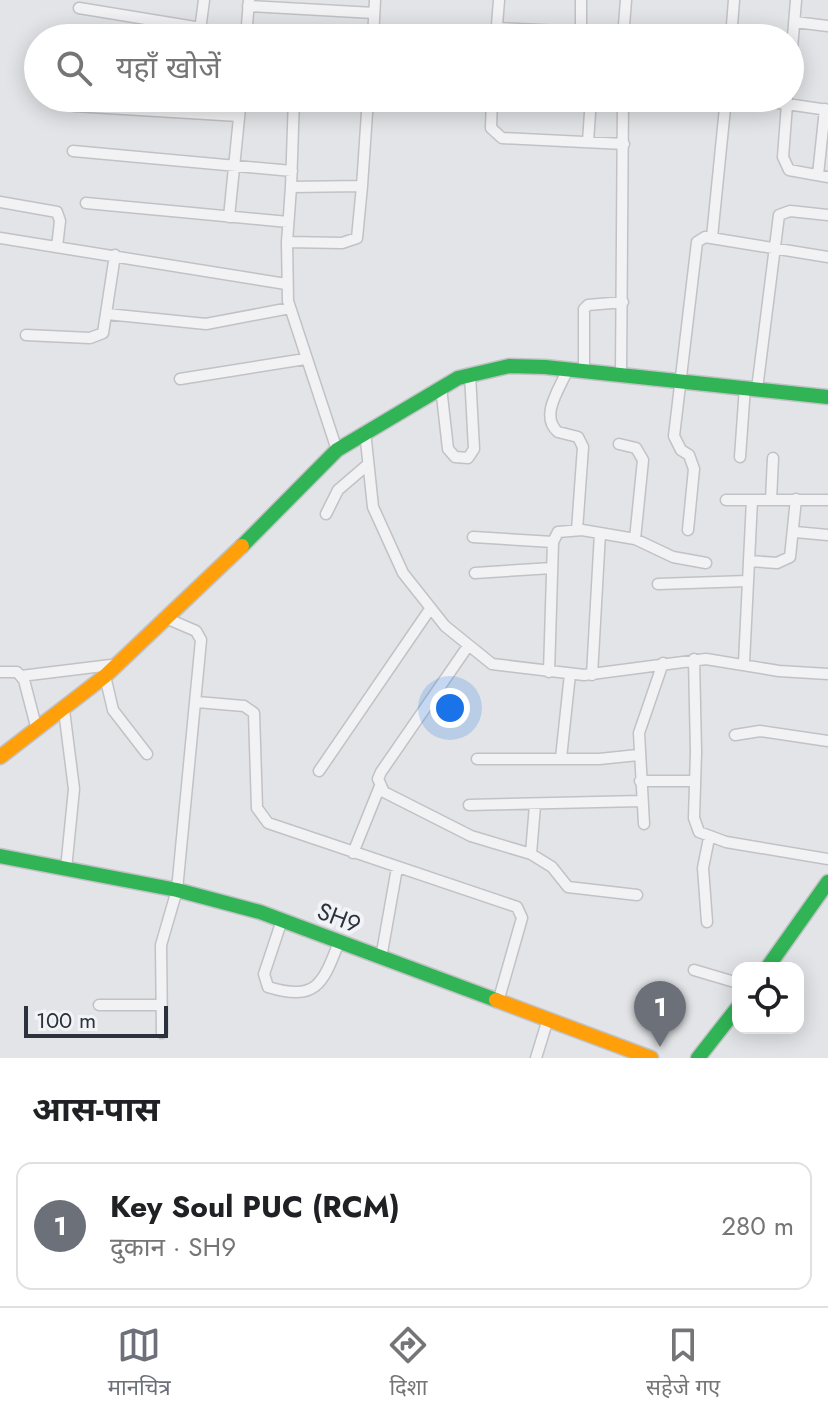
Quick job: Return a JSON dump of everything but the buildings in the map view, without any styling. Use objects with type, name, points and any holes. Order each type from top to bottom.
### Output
[{"type":"street","points":[[201,24],[204,0]]},
{"type":"street","points":[[374,24],[375,0]]},
{"type":"street","points":[[498,24],[499,0]]},
{"type":"street","points":[[581,0],[581,24]]},
{"type":"street","points":[[625,24],[626,0]]},
{"type":"street","points":[[732,24],[734,0]]},
{"type":"street","points":[[796,0],[795,22],[828,26]]},
{"type":"street","points":[[247,24],[249,3],[374,13]]},
{"type":"street","points":[[79,8],[156,24]]},
{"type":"street","points":[[786,112],[784,165],[789,170],[823,176],[826,110],[804,105]]},
{"type":"street","points":[[173,112],[239,116]]},
{"type":"street","points":[[229,217],[239,112]]},
{"type":"street","points":[[294,112],[286,284],[305,359],[337,450]]},
{"type":"street","points":[[287,242],[342,243],[357,238],[367,112]]},
{"type":"street","points":[[492,112],[491,128],[502,138],[624,144]]},
{"type":"street","points":[[588,142],[590,112]]},
{"type":"street","points":[[621,374],[623,112]]},
{"type":"street","points":[[712,237],[725,112]]},
{"type":"street","points":[[73,151],[292,171]]},
{"type":"street","points":[[291,187],[362,186]]},
{"type":"street","points":[[0,202],[57,212],[60,221],[57,247]]},
{"type":"street","points":[[86,203],[288,222]]},
{"type":"street","points":[[740,457],[777,220],[783,212],[828,215]]},
{"type":"street","points":[[688,530],[694,469],[689,455],[681,450],[674,436],[697,242],[712,237],[828,257]]},
{"type":"street","points":[[0,238],[286,284]]},
{"type":"street","points":[[26,335],[97,336],[103,333],[115,255]]},
{"type":"street","points":[[584,371],[584,309],[588,305],[623,302]]},
{"type":"street","points":[[107,314],[206,324],[290,308]]},
{"type":"street","points":[[180,379],[305,359]]},
{"type":"street","points":[[0,757],[119,664],[337,450],[441,387],[470,374],[509,366],[568,369],[828,397]]},
{"type":"street","points":[[568,369],[550,409],[550,420],[558,432],[578,437],[583,447],[577,530]]},
{"type":"street","points":[[441,387],[448,449],[455,457],[468,458],[474,449],[470,374]]},
{"type":"street","points":[[365,431],[366,466],[373,507],[387,544],[403,573],[430,609],[468,646],[492,664],[592,675],[694,659],[744,663],[779,671],[828,674]]},
{"type":"street","points":[[619,444],[636,448],[643,460],[635,539]]},
{"type":"street","points":[[771,500],[773,458]]},
{"type":"street","points":[[326,514],[338,490],[366,466]]},
{"type":"street","points":[[750,561],[785,560],[793,550],[796,499]]},
{"type":"street","points":[[726,500],[828,500]]},
{"type":"street","points":[[744,663],[752,500]]},
{"type":"street","points":[[549,672],[553,542],[558,532],[577,530],[635,539],[673,557],[706,563]]},
{"type":"street","points":[[795,532],[828,535]]},
{"type":"street","points":[[592,675],[600,533]]},
{"type":"street","points":[[473,537],[553,542]]},
{"type":"street","points":[[475,573],[552,568]]},
{"type":"street","points":[[658,584],[748,581]]},
{"type":"street","points":[[319,771],[430,609]]},
{"type":"street","points":[[162,1033],[161,945],[177,890],[201,640],[196,631],[168,619]]},
{"type":"street","points":[[353,853],[380,786],[381,772],[468,646]]},
{"type":"street","points":[[694,659],[695,825],[709,838],[828,859]]},
{"type":"street","points":[[644,824],[638,755],[644,713],[663,663]]},
{"type":"street","points":[[0,672],[21,676],[119,664]]},
{"type":"street","points":[[561,758],[570,674]]},
{"type":"street","points":[[21,676],[37,730]]},
{"type":"street","points":[[105,676],[113,710],[147,754]]},
{"type":"street","points":[[197,702],[244,706],[254,713],[257,808],[262,819],[353,853],[517,907],[522,918],[498,1002]]},
{"type":"street","points":[[64,710],[74,789],[66,869]]},
{"type":"street","points":[[735,735],[760,731],[828,741]]},
{"type":"street","points":[[477,759],[599,759],[638,755]]},
{"type":"street","points":[[640,781],[695,781]]},
{"type":"street","points":[[380,786],[384,792],[471,836],[531,854],[552,867],[568,887],[637,895]]},
{"type":"street","points":[[469,805],[642,801]]},
{"type":"street","points":[[531,854],[535,805]]},
{"type":"street","points":[[707,922],[703,868],[709,838]]},
{"type":"street","name":"SH9","points":[[0,856],[177,890],[282,920],[651,1058]]},
{"type":"street","points":[[381,958],[397,868]]},
{"type":"street","points":[[771,962],[828,882]]},
{"type":"street","points":[[282,920],[264,974],[268,987],[287,993],[313,989],[323,981],[339,942]]},
{"type":"street","points":[[694,970],[732,981]]},
{"type":"street","points":[[99,1005],[161,1005]]},
{"type":"street","points":[[698,1058],[732,1015]]},
{"type":"street","points":[[536,1058],[548,1019]]},
{"type":"traffic: fast","points":[[242,546],[337,450],[458,378],[509,366],[545,367],[828,397]]},
{"type":"traffic: fast","points":[[0,856],[177,890],[260,912],[496,1000]]},
{"type":"traffic: fast","points":[[771,962],[828,882]]},
{"type":"traffic: fast","points":[[698,1058],[732,1015]]},
{"type":"traffic: slow","points":[[0,757],[105,676],[242,546]]},
{"type":"traffic: slow","points":[[496,1000],[651,1058]]},
{"type":"place","name":"Key Soul PUC (RCM)","points":[[660,1047]]}]
